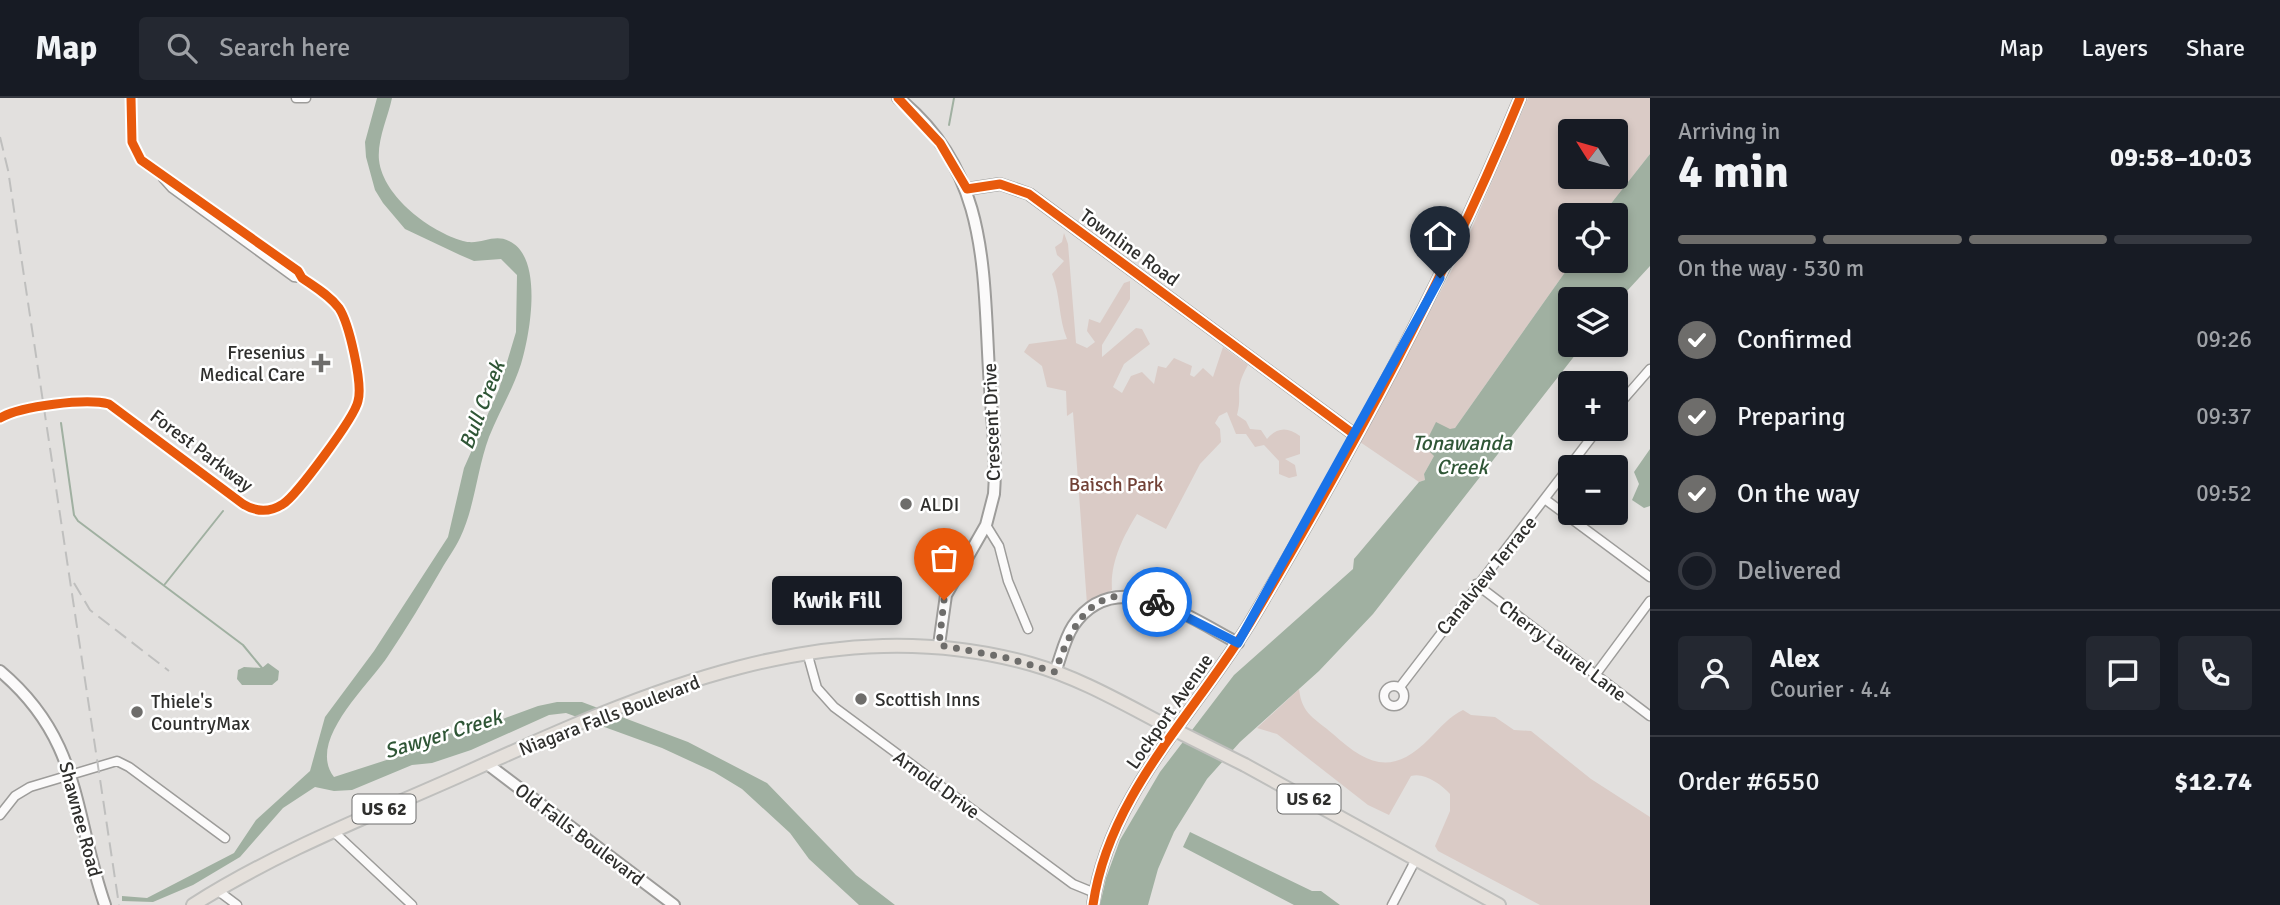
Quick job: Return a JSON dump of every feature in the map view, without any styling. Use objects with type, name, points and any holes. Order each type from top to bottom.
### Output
[{"type":"main road","name":"Niagara Falls Boulevard","points":[[193,905],[216,890],[334,832],[580,722],[713,675],[807,652],[871,644],[939,645],[1003,657],[1055,672],[1245,765],[1499,905]]},
{"type":"street","name":"Forest Parkway","points":[[0,418],[12,412],[91,401],[109,404],[247,507],[261,511],[278,507],[302,484],[356,409],[360,394],[341,312],[330,298],[302,278],[298,271],[141,160],[132,142],[131,98]]},
{"type":"street","points":[[296,98],[306,98]]},
{"type":"street","points":[[898,98],[940,143],[967,189]]},
{"type":"street","name":"Lockport Avenue","points":[[1093,905],[1106,853],[1128,803],[1238,643],[1355,435],[1460,238],[1520,98]]},
{"type":"street","name":"Townline Road","points":[[967,189],[1000,184],[1029,194],[1355,435]]},
{"type":"street","name":"Crescent Drive","points":[[939,645],[942,611],[948,588],[986,525],[995,482],[981,243],[967,189]]},
{"type":"street","points":[[1628,394],[1650,369]]},
{"type":"street","name":"Canalview Terrace","points":[[1400,687],[1476,584],[1546,500],[1589,441]]},
{"type":"street","points":[[1546,500],[1650,577]]},
{"type":"street","points":[[986,525],[999,546],[1008,580],[1028,629]]},
{"type":"street","name":"Cherry Laurel Lane","points":[[1476,584],[1650,716]]},
{"type":"street","points":[[1055,672],[1067,639],[1078,620],[1094,606],[1115,597],[1137,596],[1158,602],[1238,643]]},
{"type":"street","points":[[1596,674],[1650,601]]},
{"type":"street","name":"Arnold Drive","points":[[807,652],[817,688],[834,707],[1073,884],[1095,893]]},
{"type":"street","name":"Shawnee Road","points":[[0,671],[27,695],[47,722],[71,773],[105,905]]},
{"type":"street","points":[[0,815],[15,796],[30,787],[111,761],[123,763],[225,838]]},
{"type":"street","name":"Old Falls Boulevard","points":[[486,764],[674,905]]},
{"type":"street","points":[[334,832],[412,905]]},
{"type":"street","points":[[1392,905],[1416,859]]},
{"type":"street","points":[[216,890],[237,905]]},
{"type":"green space","points":[[1528,98],[1650,98],[1650,154],[1628,182],[1628,119],[1558,119],[1558,189],[1622,189],[1611,203],[1558,203],[1558,273],[1565,273],[1455,428],[1450,430],[1436,423],[1431,451],[1434,456],[1424,474],[1425,480],[1419,482],[1360,442],[1462,251]]},
{"type":"green space","name":"Baisch Park","points":[[1064,233],[1068,244],[1076,343],[1087,348],[1095,342],[1087,331],[1089,319],[1100,323],[1124,283],[1130,281],[1130,299],[1102,345],[1102,357],[1136,328],[1142,329],[1150,344],[1124,364],[1113,387],[1122,393],[1131,376],[1142,372],[1154,384],[1158,366],[1166,368],[1174,358],[1192,366],[1190,375],[1194,377],[1203,368],[1213,377],[1223,347],[1248,365],[1240,386],[1237,415],[1246,421],[1250,429],[1261,430],[1267,439],[1275,432],[1283,430],[1300,436],[1300,454],[1285,459],[1295,465],[1297,476],[1289,478],[1279,474],[1279,461],[1264,445],[1255,447],[1246,434],[1236,434],[1227,412],[1219,416],[1215,423],[1220,429],[1221,442],[1200,464],[1166,529],[1137,514],[1115,560],[1112,590],[1087,604],[1073,412],[1067,416],[1066,391],[1047,387],[1042,366],[1024,352],[1029,344],[1067,339],[1052,274],[1064,261],[1057,255],[1055,247],[1062,242]]},
{"type":"green space","points":[[1299,689],[1303,705],[1315,720],[1358,753],[1381,762],[1404,758],[1417,750],[1449,719],[1463,710],[1471,715],[1495,717],[1514,730],[1531,731],[1591,779],[1650,817],[1650,905],[1540,905],[1438,851],[1435,846],[1450,811],[1450,794],[1437,783],[1427,777],[1411,776],[1389,815],[1368,805],[1277,734],[1257,728]]},
{"type":"water","points":[[377,98],[392,98],[381,137],[379,160],[382,174],[399,200],[437,230],[463,241],[497,238],[509,241],[520,250],[527,263],[532,298],[528,335],[521,364],[489,437],[465,526],[395,645],[343,714],[334,731],[328,747],[328,763],[334,777],[402,755],[447,734],[473,730],[538,706],[557,702],[582,702],[688,742],[767,783],[856,875],[895,905],[859,905],[809,859],[790,833],[742,789],[714,772],[662,748],[566,713],[549,715],[471,750],[432,763],[412,765],[352,790],[334,791],[315,787],[283,808],[240,857],[193,885],[153,902],[122,901],[122,896],[147,898],[234,853],[256,820],[310,771],[325,717],[374,651],[448,537],[464,468],[499,389],[516,332],[517,275],[501,259],[474,261],[405,229],[383,203],[375,190],[365,142]]},
{"type":"water","name":"Tonawanda Creek","points":[[1650,154],[1650,266],[1628,290],[1628,287],[1558,287],[1558,357],[1574,357],[1563,371],[1558,371],[1558,377],[1373,614],[1319,671],[1240,742],[1207,779],[1174,832],[1158,869],[1148,905],[1100,905],[1106,878],[1120,840],[1160,772],[1234,675],[1353,569],[1354,559],[1419,482],[1425,480],[1424,474],[1434,456],[1424,446],[1436,422],[1450,429],[1455,428],[1565,273],[1628,273],[1628,203],[1611,203],[1622,189],[1628,189],[1628,182]]},
{"type":"water","points":[[1650,449],[1650,506],[1644,508],[1632,500],[1639,484],[1634,472]]},
{"type":"water","points":[[268,663],[279,671],[278,680],[272,685],[242,685],[237,679],[238,670],[244,667],[262,668]]},
{"type":"water","points":[[1190,832],[1312,891],[1321,891],[1340,905],[1294,905],[1183,847]]},
{"type":"waterway","points":[[949,125],[954,98]]},
{"type":"waterway","points":[[61,423],[74,515],[78,521],[243,645],[262,668]]},
{"type":"waterway","points":[[165,584],[223,511]]},
{"type":"railway","points":[[0,137],[8,170],[119,905]]},
{"type":"railway","points":[[74,583],[90,610],[169,671]]},
{"type":"cycle path","points":[[0,418],[54,404],[109,404],[243,504],[263,510],[283,504],[300,487],[347,423],[358,401],[357,368],[347,326],[339,308],[302,278],[298,271],[141,160],[132,142],[131,98]]},
{"type":"cycle path","points":[[898,98],[940,143],[967,189],[1000,184],[1029,194],[1355,435]]},
{"type":"cycle path","points":[[1093,905],[1102,864],[1117,825],[1136,789],[1232,651],[1327,490],[1430,296],[1492,165],[1520,98]]},
{"type":"way so far","points":[[944,600],[939,645],[1003,657],[1055,672],[1071,630],[1094,606],[1115,597],[1137,596],[1157,602]]},
{"type":"place","name":"Fresenius Medical Care","points":[[321,363]]},
{"type":"place","name":"ALDI","points":[[906,504]]},
{"type":"place","name":"Kwik Fill","points":[[944,600]]},
{"type":"place","name":"Scottish Inns","points":[[861,699]]},
{"type":"place","name":"Thiele's CountryMax","points":[[137,712]]},
{"type":"route","points":[[1157,602],[1238,643],[1440,278]]},
{"type":"water label","name":"Bull Creek","points":[[482,405]]},
{"type":"water label","name":"Sawyer Creek","points":[[443,734]]}]
